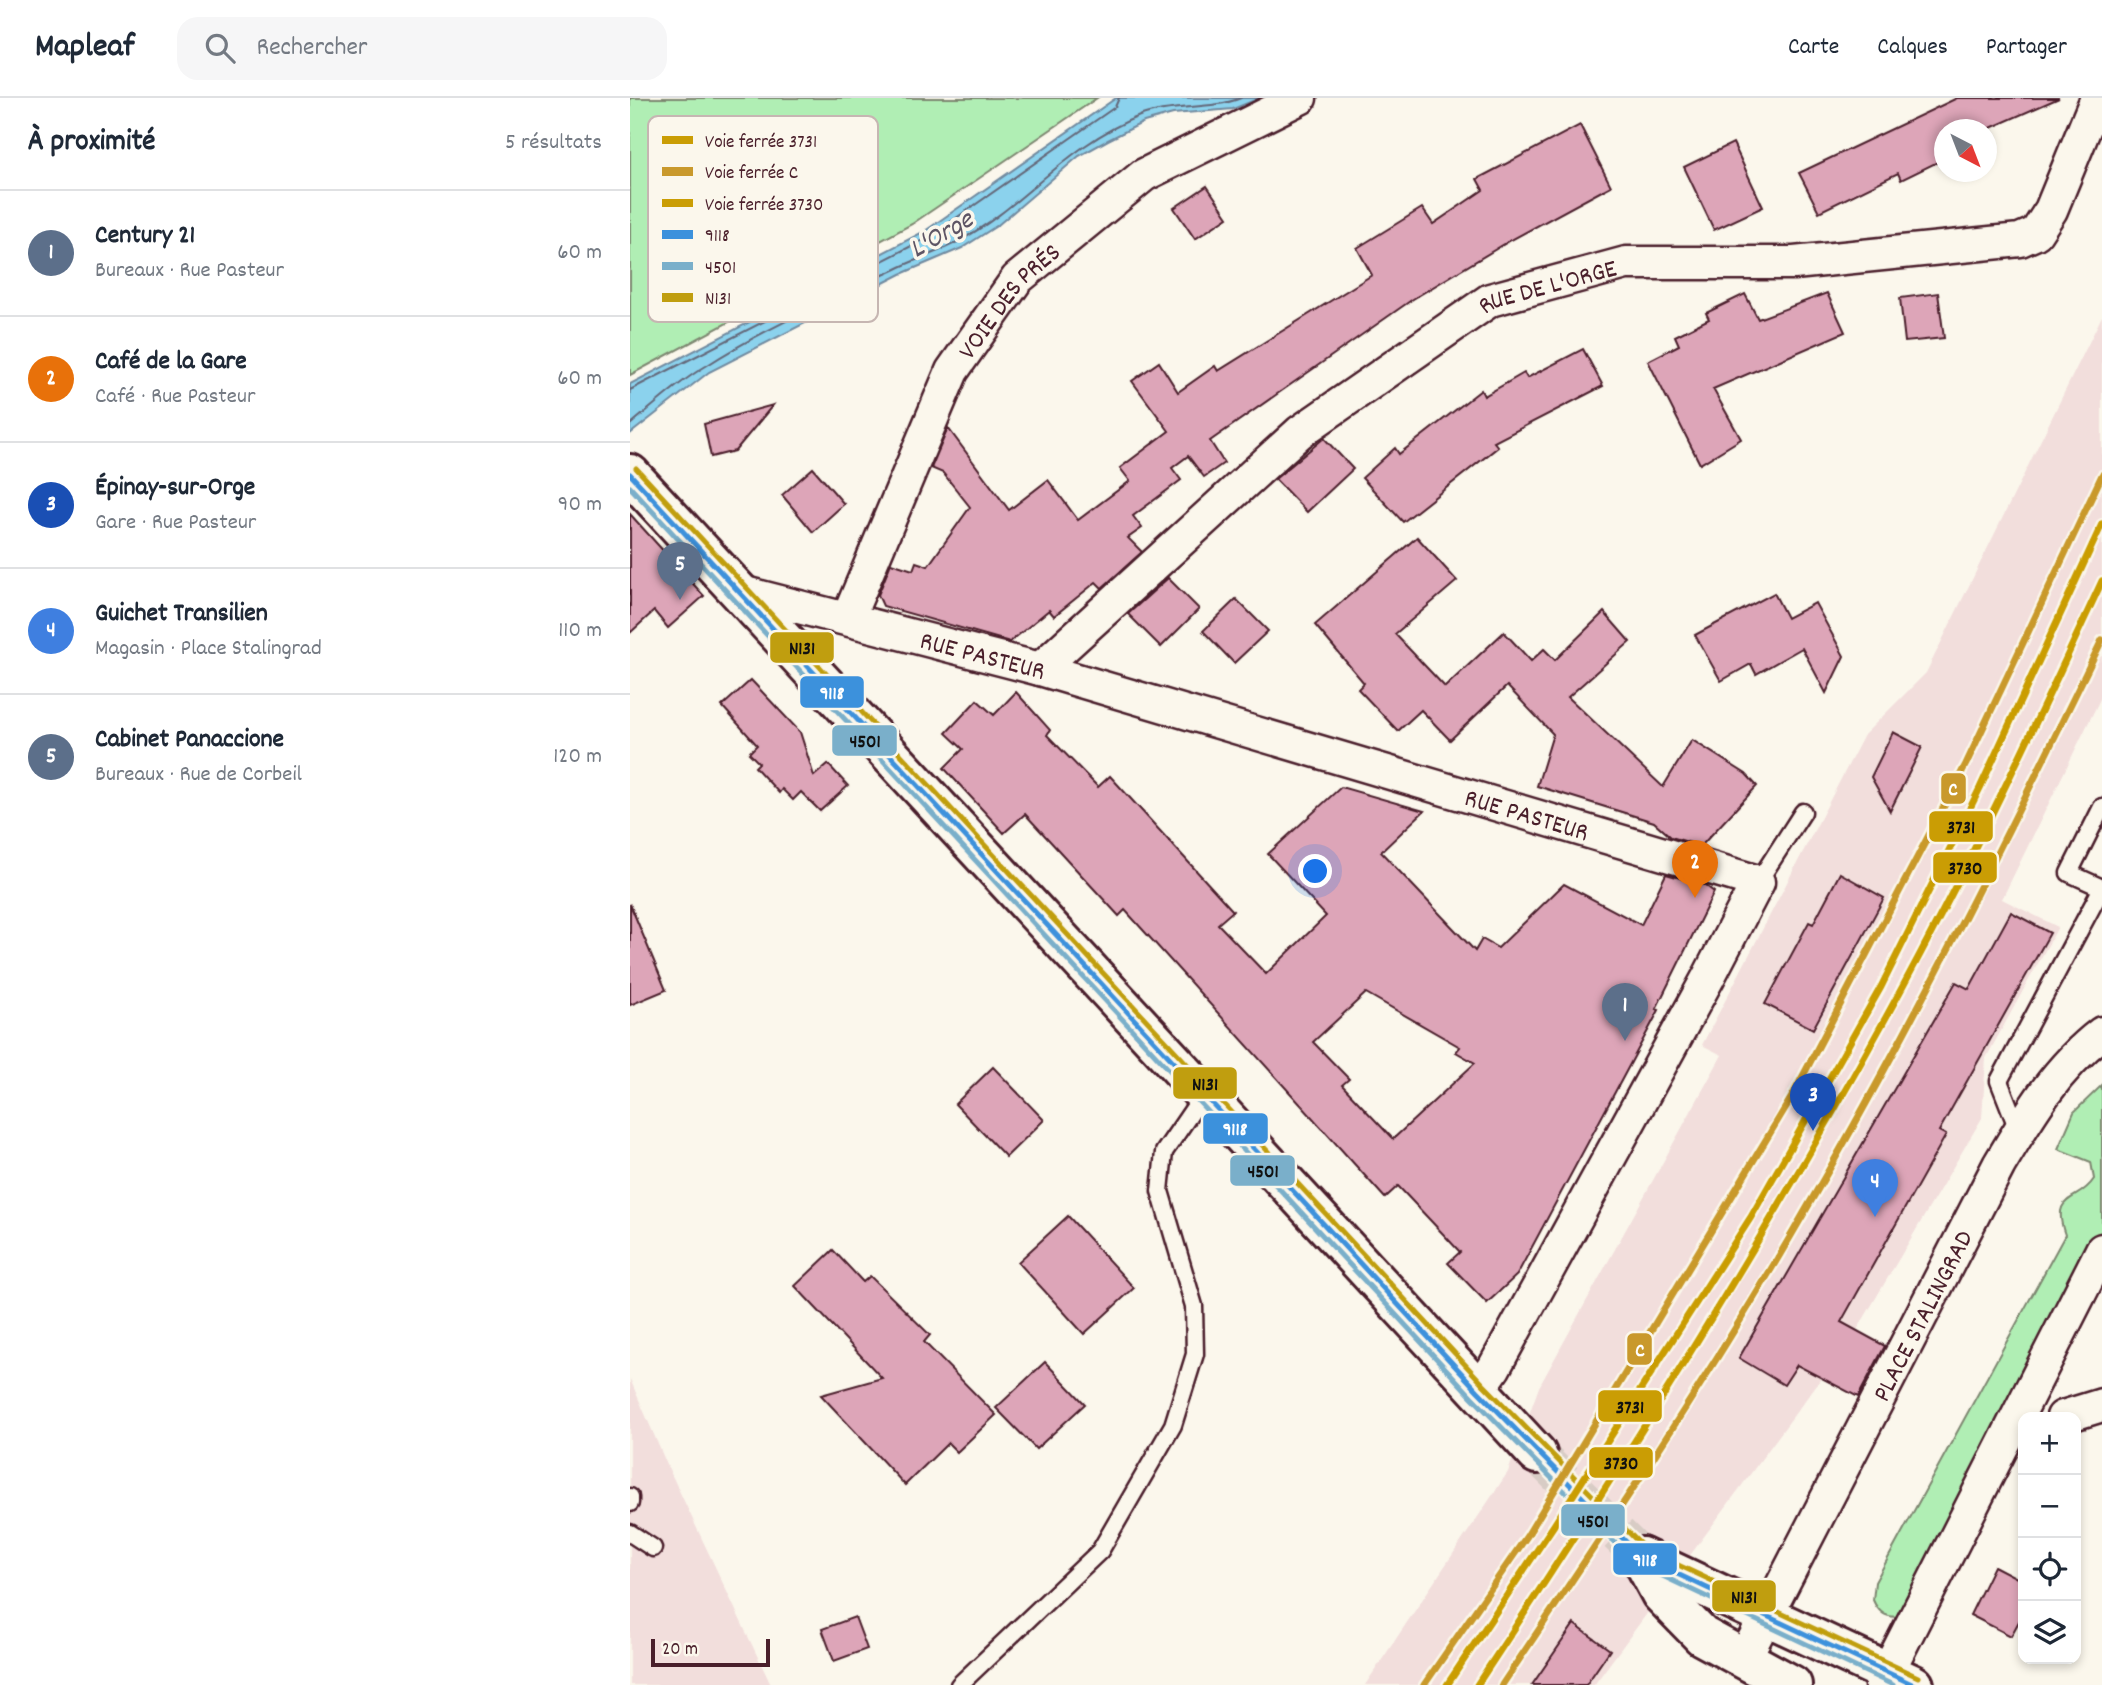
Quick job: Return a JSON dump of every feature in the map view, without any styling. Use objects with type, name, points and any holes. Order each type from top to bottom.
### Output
[{"type":"main road","points":[[630,474],[1538,1454]]},
{"type":"main road","points":[[1792,1685],[1753,1672],[1702,1636],[1661,1594],[1641,1557],[1894,1681]]},
{"type":"street","name":"VOIE DES PRÉS","points":[[848,618],[952,371],[1017,279],[1144,175],[1300,98]]},
{"type":"street","name":"RUE DE L'ORGE","points":[[1040,669],[1300,432],[1396,362],[1490,300],[1626,262],[1794,263],[2020,240],[2036,233],[2051,210],[2096,98]]},
{"type":"street","name":"RUE PASTEUR","points":[[737,591],[1040,669],[1758,882]]},
{"type":"street","points":[[1478,1391],[1494,1368],[1668,1052],[1758,882]]},
{"type":"street","name":"PLACE STALINGRAD","points":[[1753,1672],[1766,1616],[2019,1132],[2063,1069],[2102,1033]]},
{"type":"street","points":[[2024,1412],[2102,1250]]},
{"type":"street","points":[[2079,1412],[2102,1405]]},
{"type":"street","points":[[1894,1681],[2018,1424]]},
{"type":"lane","points":[[2019,1132],[1999,1081],[2101,888],[2069,873],[2102,807]]},
{"type":"lane","points":[[1758,882],[1803,812]]},
{"type":"lane","points":[[960,1685],[1100,1551],[1173,1424],[1195,1354],[1194,1306],[1160,1191],[1164,1152],[1204,1093]]},
{"type":"lane","points":[[630,1497],[630,1503]]},
{"type":"lane","points":[[630,1533],[653,1548]]},
{"type":"shaded area","points":[[2102,316],[2102,695],[2002,899],[2058,927],[1986,1058],[1982,1118],[1857,1330],[1594,1685],[1365,1685],[1508,1472],[1539,1387],[1722,1055],[1702,1045],[1864,735],[1926,673]]},
{"type":"shaded area","points":[[630,1379],[667,1465],[771,1685],[630,1685]]},
{"type":"green space","points":[[630,98],[1097,98],[912,224],[878,242],[878,116],[648,116],[648,322],[729,322],[630,375]]},
{"type":"green space","points":[[2102,1085],[2102,1232],[1952,1525],[1902,1616],[1888,1616],[1878,1609],[1873,1600],[1875,1582],[2065,1235],[2061,1221],[2063,1205],[2088,1187],[2094,1179],[2091,1162],[2058,1149],[2074,1112]]},
{"type":"water","name":"L'Orge","points":[[1116,98],[1260,98],[1233,109],[1173,114],[1144,122],[1079,156],[998,225],[962,248],[878,286],[878,255],[925,231]]},
{"type":"water","name":"L'Orge","points":[[750,322],[807,322],[709,372],[630,434],[630,384]]},
{"type":"building","points":[[1957,98],[2059,98],[1997,125],[1997,119],[1934,119],[1934,164],[1901,180],[1898,173],[1819,212],[1799,173]]},
{"type":"building","points":[[1580,125],[1611,186],[1511,240],[1413,299],[1210,441],[1224,463],[1204,477],[1188,456],[1172,468],[1181,480],[1133,516],[1142,528],[1128,538],[1142,552],[1102,588],[1096,582],[1054,616],[1049,610],[1010,642],[883,606],[878,595],[891,563],[913,570],[916,562],[928,566],[970,507],[943,473],[931,468],[948,428],[1009,510],[1048,480],[1078,520],[1130,481],[1120,468],[1169,431],[1132,381],[1159,362],[1178,392],[1215,366],[1218,371],[1372,275],[1357,248],[1422,208],[1433,224],[1483,190],[1477,179]]},
{"type":"building","points":[[1733,143],[1763,207],[1714,230],[1684,167]]},
{"type":"building","points":[[1207,186],[1228,217],[1195,239],[1174,208]]},
{"type":"building","points":[[1827,293],[1845,332],[1713,389],[1741,439],[1700,464],[1648,361],[1679,345],[1675,336],[1709,319],[1706,313],[1745,294],[1758,319]]},
{"type":"building","points":[[1938,293],[1944,338],[1905,342],[1900,298]]},
{"type":"building","points":[[1583,349],[1603,386],[1494,442],[1498,447],[1403,522],[1362,478],[1395,448],[1399,454],[1481,390],[1484,396],[1524,373],[1527,378]]},
{"type":"building","points":[[773,405],[735,451],[711,457],[704,424]]},
{"type":"building","points":[[1324,438],[1353,469],[1307,512],[1275,479]]},
{"type":"building","points":[[813,468],[844,504],[813,532],[782,495]]},
{"type":"building","points":[[630,514],[704,596],[668,628],[654,611],[630,633]]},
{"type":"building","points":[[1417,537],[1457,581],[1395,634],[1445,687],[1504,632],[1531,661],[1544,649],[1555,660],[1604,612],[1630,642],[1568,697],[1663,787],[1692,740],[1746,774],[1757,786],[1701,846],[1671,837],[1654,822],[1537,786],[1553,734],[1507,686],[1450,740],[1421,710],[1398,731],[1358,689],[1364,683],[1315,625]]},
{"type":"building","points":[[1168,578],[1199,609],[1161,647],[1128,614]]},
{"type":"building","points":[[1774,593],[1787,618],[1815,603],[1844,656],[1826,693],[1802,648],[1756,674],[1751,664],[1721,681],[1695,635]]},
{"type":"building","points":[[1236,599],[1268,631],[1234,663],[1203,631]]},
{"type":"building","points":[[751,680],[800,732],[814,776],[828,764],[848,786],[820,811],[801,792],[793,800],[782,789],[779,793],[755,767],[759,763],[749,753],[757,745],[722,706]]},
{"type":"building","points":[[1016,692],[1050,730],[1047,735],[1098,787],[1110,776],[1233,911],[1218,924],[1266,974],[1326,916],[1268,854],[1341,787],[1424,811],[1381,852],[1475,951],[1482,939],[1498,948],[1564,884],[1641,925],[1666,874],[1705,885],[1714,892],[1656,1009],[1659,1010],[1517,1275],[1487,1303],[1448,1263],[1460,1252],[1398,1186],[1385,1198],[1125,910],[1119,916],[1025,814],[1004,833],[944,768],[963,749],[946,733],[977,700],[994,715]],"holes":[[[1366,993],[1460,1047],[1456,1052],[1475,1063],[1393,1139],[1342,1085],[1349,1079],[1313,1042]]]},
{"type":"building","points":[[1893,732],[1922,747],[1890,811],[1871,777]]},
{"type":"building","points":[[1840,873],[1884,898],[1813,1029],[1765,1004],[1809,922],[1813,924]]},
{"type":"building","points":[[630,904],[666,990],[630,1005]]},
{"type":"building","points":[[2011,912],[2050,933],[1939,1131],[1946,1135],[1841,1322],[1885,1346],[1858,1397],[1797,1365],[1784,1385],[1739,1358],[1956,982],[1969,989]]},
{"type":"building","points":[[993,1067],[1044,1120],[1006,1157],[955,1104]]},
{"type":"building","points":[[1068,1216],[1134,1288],[1084,1334],[1018,1262]]},
{"type":"building","points":[[833,1250],[863,1282],[870,1276],[930,1335],[924,1342],[996,1415],[957,1452],[948,1443],[905,1485],[821,1395],[882,1378],[795,1286]]},
{"type":"building","points":[[1045,1362],[1085,1404],[1036,1449],[996,1408]]},
{"type":"building","points":[[1994,1566],[2018,1578],[2018,1623],[2011,1636],[1970,1615]]},
{"type":"building","points":[[855,1617],[867,1649],[834,1661],[822,1629]]},
{"type":"building","points":[[1574,1624],[1610,1650],[1586,1685],[1532,1685]]},
{"type":"tunnel","points":[[1537,1454],[1641,1557]]},
{"type":"rail line","name":"C","points":[[1424,1685],[1527,1536],[1793,1095],[1966,764],[2102,475]]},
{"type":"rail line","name":"3731","points":[[1447,1685],[1554,1525],[1751,1217],[1881,987],[1980,788],[2102,524]]},
{"type":"rail line","name":"3730","points":[[1477,1685],[1691,1352],[1842,1097],[1973,851],[2102,581]]},
{"type":"rail line","name":"C","points":[[1502,1685],[1702,1381],[1815,1194],[1928,989],[2102,640]]},
{"type":"transit line","name":"N131","points":[[636,468],[1484,1385],[1646,1550],[1918,1677]]},
{"type":"transit line","name":"9118","points":[[630,474],[1478,1391],[1641,1557],[1914,1685]]},
{"type":"transit line","name":"4501","points":[[630,487],[1472,1397],[1635,1563],[1893,1685]]},
{"type":"place","name":"Cabinet Panaccione","points":[[680,600]]},
{"type":"place","name":"Café de la Gare","points":[[1695,898]]},
{"type":"place","name":"Century 21","points":[[1625,1041]]},
{"type":"place","name":"Épinay-sur-Orge","points":[[1813,1131]]},
{"type":"place","name":"Guichet Transilien","points":[[1875,1217]]}]
